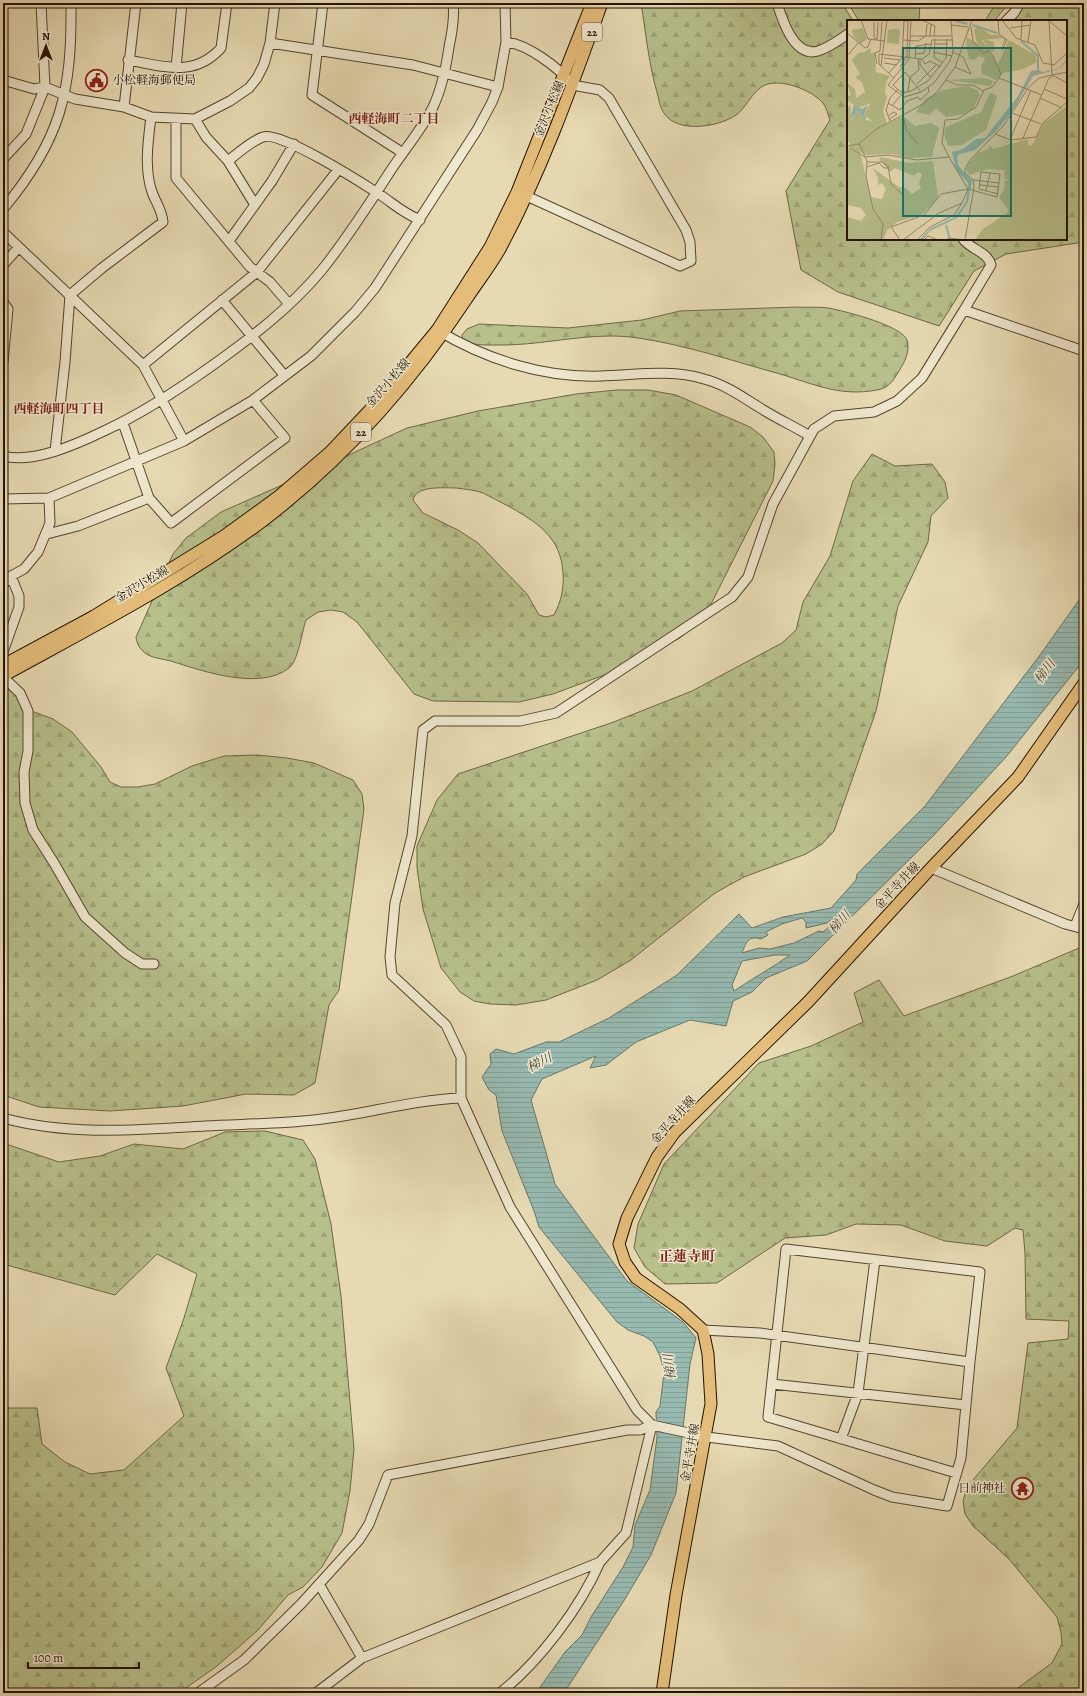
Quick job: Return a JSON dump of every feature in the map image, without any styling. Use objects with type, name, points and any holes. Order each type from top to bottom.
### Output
[{"type":"main road","name":"金沢小松線","points":[[522,194],[564,73],[592,3]]},
{"type":"main road","name":"金沢小松線","points":[[3,676],[132,605],[202,563],[264,520],[313,480],[359,435],[399,392],[440,332],[522,194],[572,85],[602,3]]},
{"type":"main road","name":"金沢小松線","points":[[3,665],[94,616],[160,577],[224,536],[279,496],[330,452],[440,332]]},
{"type":"main road","name":"金平寺井線","points":[[662,1693],[676,1595],[702,1436],[711,1404],[708,1354],[703,1330],[680,1309],[636,1278],[625,1262],[619,1244],[627,1218],[657,1157],[675,1132],[808,1002],[931,868],[1018,778],[1084,683]]},
{"type":"street","points":[[3,159],[26,134],[45,87],[41,3]]},
{"type":"street","points":[[3,209],[24,184],[44,153],[58,119],[65,95],[69,69],[70,3]]},
{"type":"street","points":[[124,107],[128,60],[136,3]]},
{"type":"street","points":[[176,68],[182,3]]},
{"type":"street","points":[[128,60],[176,68],[199,65],[221,48],[227,3]]},
{"type":"street","points":[[3,80],[34,89],[45,87],[75,99],[124,107],[151,117],[195,119],[249,88],[257,78],[264,64],[270,42],[275,3]]},
{"type":"street","points":[[323,3],[312,95],[404,153]]},
{"type":"street","points":[[3,456],[10,458],[30,458],[55,451],[85,440],[123,422],[162,400],[252,337],[289,304],[320,272],[359,222],[433,106],[445,72],[452,29],[454,3]]},
{"type":"street","points":[[3,499],[49,498],[138,462],[184,441],[252,400],[311,356],[355,312],[375,288],[477,130],[498,87],[506,42],[505,3]]},
{"type":"street","points":[[777,3],[782,20],[792,39],[804,50],[817,51],[847,35]]},
{"type":"street","points":[[1007,20],[1014,13],[1020,3]]},
{"type":"street","points":[[270,42],[366,56],[445,72],[498,87]]},
{"type":"street","points":[[506,42],[517,43],[564,73],[572,85],[600,90],[609,98],[686,230],[690,242],[691,261],[680,266],[522,194]]},
{"type":"street","points":[[55,451],[70,295],[102,268],[163,222],[162,214],[152,192],[148,167],[151,117]]},
{"type":"street","points":[[176,119],[176,178],[250,267],[270,282],[289,304]]},
{"type":"street","points":[[195,119],[206,137],[228,161],[255,206]]},
{"type":"street","points":[[228,161],[263,136],[274,136],[294,144],[377,193],[404,214],[420,220]]},
{"type":"street","points":[[229,241],[272,181],[294,144]]},
{"type":"street","points":[[143,365],[257,272],[338,170]]},
{"type":"street","points":[[3,232],[143,365],[184,441]]},
{"type":"street","points":[[956,1473],[768,1417],[786,1249],[980,1272],[960,1458],[956,1473],[947,1506],[892,1497],[778,1446],[702,1436],[652,1425],[637,1410],[510,1207],[460,1098],[461,1057],[446,1025],[392,975],[390,957],[395,903],[412,836],[422,730],[435,721],[520,721],[556,713],[732,597],[748,577],[772,504],[814,429],[834,416],[874,412],[897,401],[922,378],[991,266],[987,257],[966,244],[964,240]]},
{"type":"street","points":[[3,264],[19,247]]},
{"type":"street","points":[[222,300],[284,375]]},
{"type":"street","points":[[3,302],[8,309],[3,362]]},
{"type":"street","points":[[964,310],[1084,351]]},
{"type":"street","points":[[440,332],[490,356],[548,374],[599,376],[659,373],[703,378],[733,390],[810,436]]},
{"type":"street","points":[[123,422],[138,462],[149,498],[171,523],[285,438],[252,400]]},
{"type":"street","points":[[3,584],[11,576],[24,568],[38,552],[47,534],[50,523],[49,498]]},
{"type":"street","points":[[47,534],[78,526],[149,498]]},
{"type":"street","points":[[3,652],[19,607],[19,596],[11,576]]},
{"type":"street","points":[[3,676],[20,693],[28,712],[28,751],[24,772],[25,803],[33,830],[85,917],[124,953],[142,964],[154,964]]},
{"type":"street","points":[[931,868],[1065,924],[1084,929]]},
{"type":"street","points":[[1075,926],[1084,904]]},
{"type":"street","points":[[3,1118],[26,1124],[69,1129],[141,1129],[314,1120],[434,1099],[460,1098]]},
{"type":"street","points":[[841,1439],[858,1393],[865,1348],[875,1260]]},
{"type":"street","points":[[703,1330],[777,1336],[970,1362]]},
{"type":"street","points":[[772,1384],[966,1405]]},
{"type":"street","points":[[500,1693],[514,1682],[533,1662],[574,1609],[600,1562],[626,1533],[652,1425]]},
{"type":"street","points":[[198,1693],[244,1660],[319,1584],[359,1540],[369,1524],[388,1475],[627,1430],[640,1430],[652,1425]]},
{"type":"street","points":[[316,1693],[362,1658],[600,1562]]},
{"type":"street","points":[[319,1584],[362,1658]]},
{"type":"green space","points":[[641,3],[842,3],[852,20],[847,20],[847,240],[1067,240],[1067,20],[1015,20],[1025,3],[1084,3],[1084,242],[1006,254],[974,271],[939,326],[838,292],[801,270],[786,191],[830,120],[823,103],[818,98],[795,86],[778,83],[770,84],[759,89],[740,112],[729,119],[709,125],[688,126],[678,124],[670,120],[661,107],[650,62]]},
{"type":"green space","points":[[848,3],[920,3],[919,20],[858,20]]},
{"type":"green space","points":[[996,3],[1009,3],[995,20],[986,20]]},
{"type":"green space","points":[[797,307],[833,309],[874,320],[895,330],[903,335],[908,343],[907,354],[902,366],[886,387],[864,392],[851,392],[827,388],[692,349],[638,338],[604,336],[536,343],[487,345],[473,344],[463,341],[462,335],[467,329],[479,324],[568,328],[642,320],[680,311]]},
{"type":"green space","points":[[617,390],[648,390],[676,395],[750,427],[763,437],[774,452],[775,464],[773,481],[706,614],[680,638],[612,672],[553,694],[519,702],[433,701],[414,694],[357,622],[343,612],[331,610],[318,612],[306,620],[295,660],[289,668],[277,675],[263,678],[247,679],[198,670],[150,656],[139,646],[136,637],[173,554],[186,538],[221,512],[407,428],[478,411],[576,394]],"holes":[[[431,488],[459,488],[483,493],[508,506],[529,518],[546,532],[552,540],[558,550],[563,573],[562,595],[554,615],[546,617],[539,615],[527,594],[478,543],[458,530],[423,513],[413,500],[415,495],[419,492]]]},
{"type":"green space","points":[[872,454],[895,466],[932,464],[945,482],[948,498],[931,516],[928,542],[898,606],[876,711],[834,831],[822,844],[806,854],[744,877],[715,893],[631,960],[597,980],[546,1000],[516,1005],[490,1004],[474,1001],[460,992],[441,968],[423,909],[417,868],[417,846],[437,800],[458,774],[611,723],[692,691],[782,643],[796,630],[803,602],[830,556],[853,481]]},
{"type":"green space","points":[[3,684],[34,712],[53,719],[72,732],[101,767],[110,782],[121,787],[138,787],[155,784],[192,766],[224,756],[258,755],[314,763],[353,780],[362,794],[364,809],[339,990],[329,1005],[315,1083],[294,1095],[246,1094],[183,1106],[110,1111],[39,1107],[3,1095]]},
{"type":"green space","points":[[1084,946],[1084,1693],[1011,1693],[1052,1663],[1062,1644],[1061,1632],[1057,1617],[1009,1559],[973,1526],[965,1514],[963,1501],[967,1487],[1017,1428],[1028,1343],[1068,1339],[1069,1321],[1026,1319],[1025,1253],[1023,1230],[1015,1228],[987,1246],[945,1241],[901,1225],[856,1224],[826,1235],[785,1238],[717,1283],[665,1284],[645,1267],[634,1248],[638,1224],[664,1164],[759,1063],[811,1046],[863,1022],[854,993],[879,980],[904,1016],[1013,976]]},
{"type":"green space","points":[[265,1131],[303,1140],[315,1159],[331,1224],[341,1296],[354,1449],[350,1491],[342,1533],[322,1567],[303,1587],[288,1595],[258,1630],[217,1666],[186,1688],[173,1693],[3,1693],[3,1408],[37,1408],[42,1444],[65,1462],[90,1474],[124,1470],[184,1416],[166,1368],[184,1318],[197,1274],[157,1254],[115,1295],[3,1264],[3,1143],[59,1162],[100,1156],[134,1144],[183,1149],[225,1132]]},
{"type":"water","name":"梯川","points":[[1084,593],[1084,660],[1006,757],[934,835],[807,961],[766,978],[752,992],[733,1001],[726,1026],[690,1020],[636,1042],[606,1065],[590,1068],[596,1056],[542,1079],[531,1100],[555,1184],[627,1281],[683,1322],[696,1338],[690,1364],[676,1493],[651,1555],[625,1599],[564,1693],[536,1693],[565,1652],[582,1635],[591,1617],[623,1567],[633,1547],[635,1525],[650,1490],[657,1437],[656,1412],[660,1406],[664,1372],[660,1356],[653,1342],[644,1336],[628,1330],[617,1322],[539,1227],[502,1131],[496,1095],[489,1090],[482,1077],[491,1064],[490,1054],[496,1049],[514,1054],[546,1042],[559,1042],[609,1018],[677,975],[739,914],[752,928],[783,917],[831,908],[856,880],[857,874],[925,806],[1040,655]],"holes":[[[837,916],[842,916],[823,932],[819,931],[794,943],[770,949],[759,948],[742,953],[746,943],[750,939],[761,939],[768,935],[766,932],[782,924],[802,918],[806,922],[806,928],[827,923]],[[775,955],[790,955],[734,991],[732,985],[742,961]]]},
{"type":"place","name":"小松軽海郵便局","points":[[96,80]]},
{"type":"place","name":"日前神社","points":[[1022,1488]]},
{"type":"district","name":"西軽海町二丁目","points":[[394,118]]},
{"type":"district","name":"西軽海町四丁目","points":[[59,408]]},
{"type":"district","name":"正蓮寺町","points":[[687,1256]]}]
